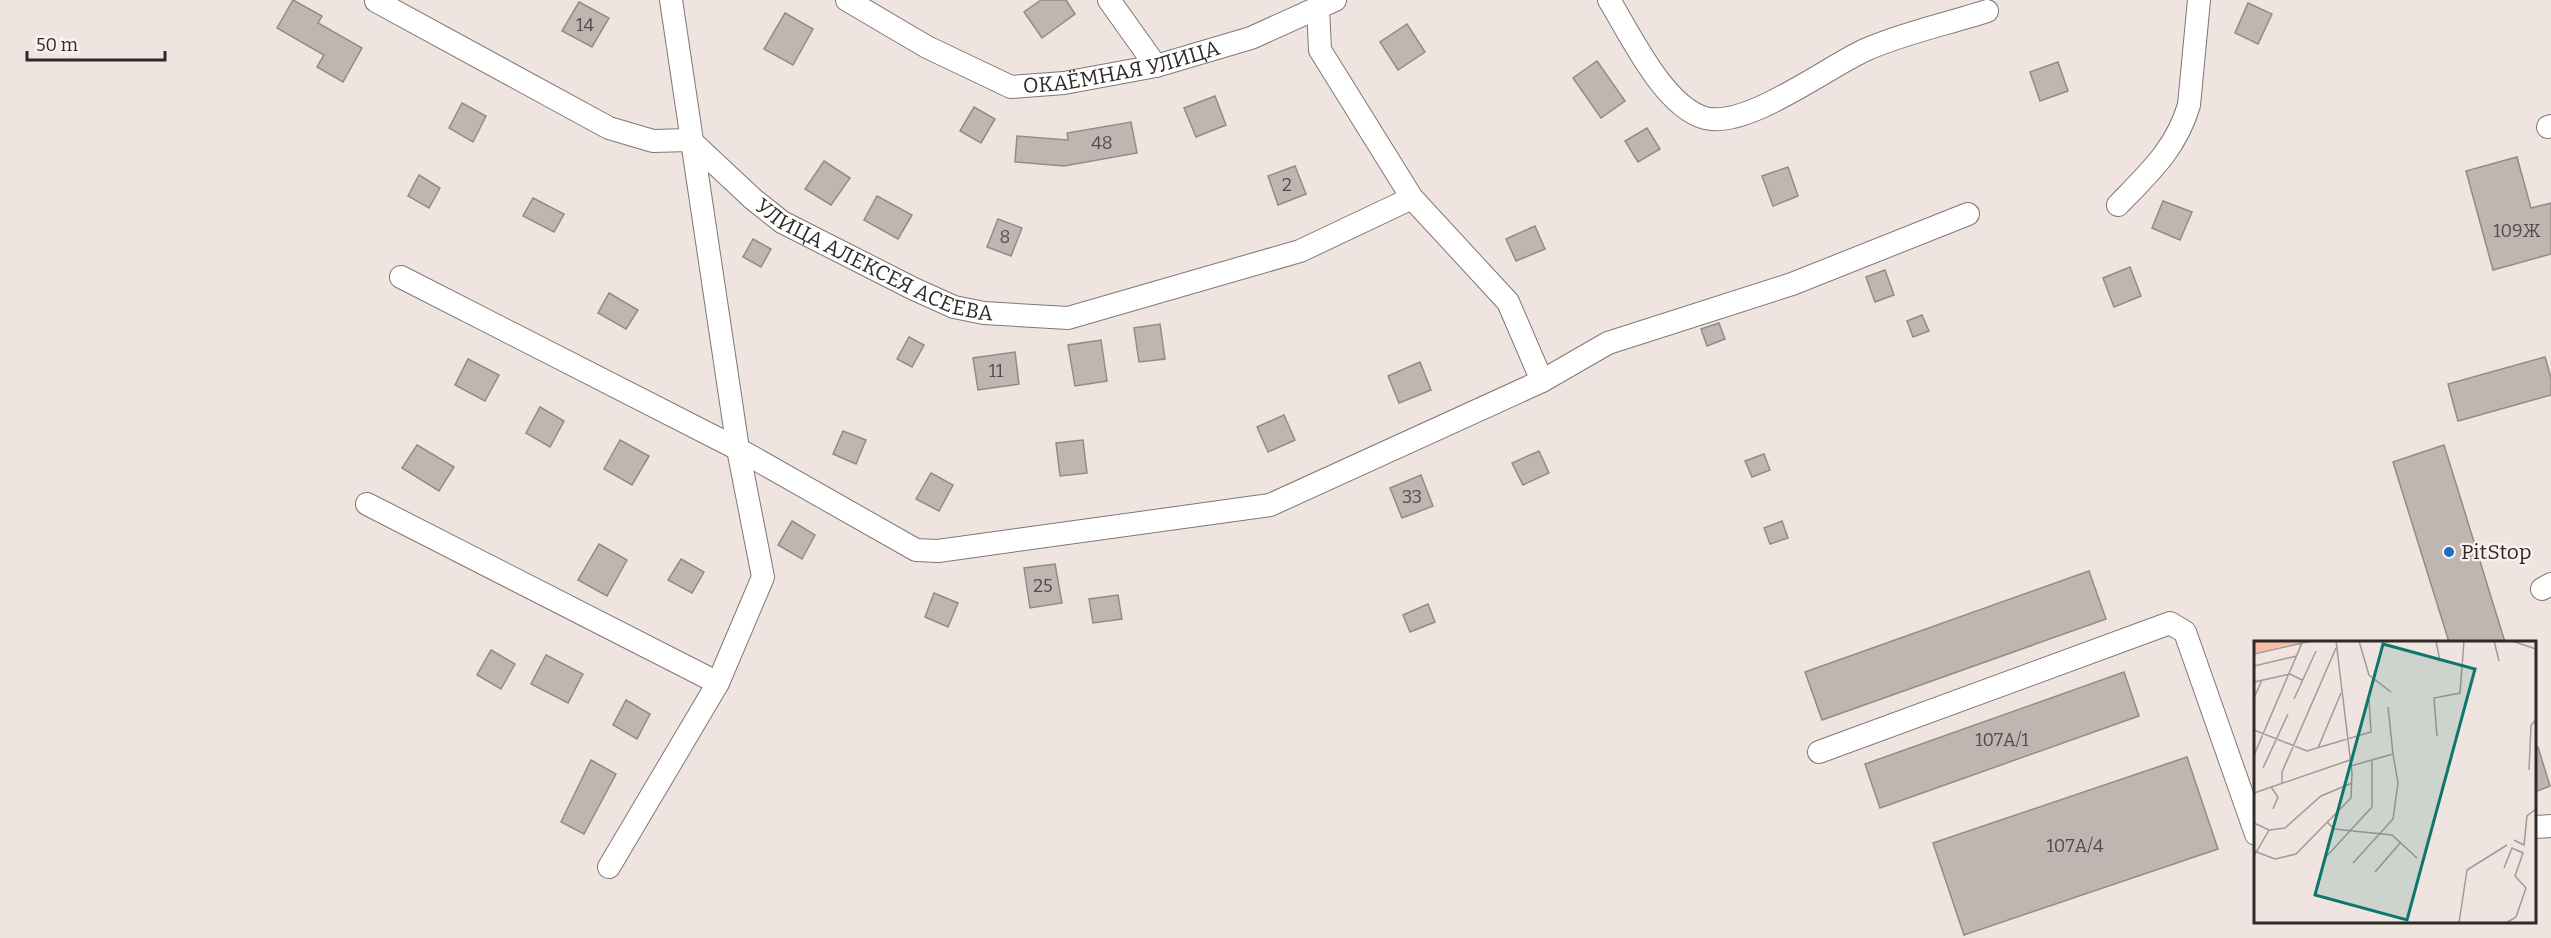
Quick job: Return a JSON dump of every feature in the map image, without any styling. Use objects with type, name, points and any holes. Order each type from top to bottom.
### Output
[{"type":"street","points":[[609,867],[718,683],[763,577],[738,449],[690,140],[671,0]]},
{"type":"street","name":"ОКАЁМНАЯ УЛИЦА","points":[[847,0],[927,47],[1011,87],[1064,82],[1156,66],[1251,38],[1326,4]]},
{"type":"street","points":[[1109,0],[1156,66]]},
{"type":"street","points":[[1609,0],[1663,87],[1690,111],[1705,118],[1729,119],[1760,107],[1866,50],[1987,11]]},
{"type":"street","points":[[2118,205],[2164,159],[2184,120],[2189,105],[2199,0]]},
{"type":"street","points":[[376,1],[609,128],[654,141],[690,140]]},
{"type":"street","points":[[1326,4],[1320,50],[1412,198],[1508,302],[1542,381]]},
{"type":"street","name":"УЛИЦА АЛЕКСЕЯ АСЕЕВА","points":[[690,140],[753,199],[782,222],[914,289],[954,307],[984,313],[1068,318],[1300,251],[1412,198]]},
{"type":"street","points":[[400,277],[738,449],[916,550],[938,551],[1270,505],[1542,381],[1608,343],[1792,284],[1968,214]]},
{"type":"street","points":[[367,504],[718,683]]},
{"type":"street","points":[[1819,752],[2170,623],[2185,632],[2254,828]]},
{"type":"street","points":[[2536,827],[2551,826]]},
{"type":"building","points":[[293,0],[322,16],[318,23],[362,48],[343,82],[317,67],[324,55],[277,28]]},
{"type":"building","points":[[1041,0],[1066,0],[1075,14],[1042,38],[1024,12]]},
{"type":"building","points":[[579,2],[609,18],[592,47],[562,31]]},
{"type":"building","points":[[2248,3],[2272,14],[2258,44],[2235,33]]},
{"type":"building","points":[[785,13],[813,29],[793,65],[764,49]]},
{"type":"building","points":[[1407,24],[1425,52],[1398,70],[1380,42]]},
{"type":"building","points":[[1597,61],[1625,101],[1601,118],[1573,78]]},
{"type":"building","points":[[2058,62],[2068,91],[2040,101],[2030,72]]},
{"type":"building","points":[[1215,96],[1226,125],[1196,137],[1184,108]]},
{"type":"building","points":[[462,103],[486,116],[473,142],[449,128]]},
{"type":"building","points":[[974,107],[995,119],[981,143],[960,131]]},
{"type":"building","points":[[1131,122],[1137,153],[1064,166],[1015,162],[1017,136],[1068,140],[1067,133]]},
{"type":"building","points":[[1647,128],[1660,149],[1638,162],[1625,141]]},
{"type":"building","points":[[2517,157],[2531,208],[2551,203],[2551,254],[2493,270],[2466,171]]},
{"type":"building","points":[[824,161],[850,178],[831,205],[805,189]]},
{"type":"building","points":[[1295,166],[1306,194],[1278,205],[1268,176]]},
{"type":"building","points":[[1788,167],[1798,196],[1773,206],[1762,176]]},
{"type":"building","points":[[419,175],[440,188],[429,208],[408,196]]},
{"type":"building","points":[[877,196],[912,215],[898,239],[864,220]]},
{"type":"building","points":[[533,198],[564,214],[554,232],[523,216]]},
{"type":"building","points":[[2163,201],[2192,212],[2180,240],[2152,228]]},
{"type":"building","points":[[998,219],[1022,228],[1011,256],[987,247]]},
{"type":"building","points":[[1535,226],[1545,249],[1516,261],[1506,239]]},
{"type":"building","points":[[753,239],[771,249],[761,267],[743,257]]},
{"type":"building","points":[[2130,267],[2141,296],[2114,307],[2103,278]]},
{"type":"building","points":[[1885,270],[1894,295],[1875,302],[1866,277]]},
{"type":"building","points":[[609,293],[638,310],[626,329],[598,313]]},
{"type":"building","points":[[1922,315],[1929,331],[1913,337],[1907,321]]},
{"type":"building","points":[[1719,323],[1725,339],[1707,346],[1701,329]]},
{"type":"building","points":[[1160,324],[1165,359],[1139,362],[1134,328]]},
{"type":"building","points":[[909,337],[924,345],[912,367],[897,359]]},
{"type":"building","points":[[1101,340],[1107,381],[1075,386],[1068,345]]},
{"type":"building","points":[[1015,352],[1019,384],[978,390],[973,358]]},
{"type":"building","points":[[2545,357],[2551,378],[2551,395],[2458,421],[2448,384]]},
{"type":"building","points":[[468,359],[499,375],[485,401],[455,385]]},
{"type":"building","points":[[1420,362],[1431,390],[1399,403],[1388,376]]},
{"type":"building","points":[[540,407],[564,421],[550,447],[526,433]]},
{"type":"building","points":[[1284,415],[1295,440],[1268,452],[1257,427]]},
{"type":"building","points":[[843,431],[866,440],[856,464],[833,454]]},
{"type":"building","points":[[620,440],[649,456],[632,485],[604,469]]},
{"type":"building","points":[[1083,440],[1087,473],[1060,476],[1056,443]]},
{"type":"building","points":[[417,445],[454,467],[439,491],[402,468]]},
{"type":"building","name":"PitStop","points":[[2444,445],[2505,641],[2449,641],[2393,462]]},
{"type":"building","points":[[1539,451],[1549,473],[1523,485],[1512,463]]},
{"type":"building","points":[[1764,454],[1770,470],[1752,477],[1745,461]]},
{"type":"building","points":[[931,473],[953,485],[939,511],[916,499]]},
{"type":"building","points":[[1421,475],[1433,506],[1402,518],[1390,488]]},
{"type":"building","points":[[792,521],[815,535],[802,559],[778,545]]},
{"type":"building","points":[[1782,521],[1788,538],[1770,544],[1764,528]]},
{"type":"building","points":[[599,544],[627,560],[607,596],[578,580]]},
{"type":"building","points":[[681,559],[704,572],[692,593],[668,580]]},
{"type":"building","points":[[1055,564],[1062,603],[1030,608],[1024,568]]},
{"type":"building","points":[[2089,571],[2106,619],[1822,720],[1805,672]]},
{"type":"building","points":[[934,593],[958,603],[948,627],[925,617]]},
{"type":"building","points":[[1118,595],[1122,619],[1093,623],[1089,599]]},
{"type":"building","points":[[1428,604],[1435,622],[1410,632],[1403,615]]},
{"type":"building","points":[[491,650],[515,664],[501,689],[477,675]]},
{"type":"building","points":[[546,655],[583,674],[568,703],[531,684]]},
{"type":"building","points":[[2124,672],[2139,716],[1880,808],[1865,764]]},
{"type":"building","points":[[626,700],[650,714],[637,739],[613,725]]},
{"type":"building","points":[[2536,747],[2538,747],[2550,786],[2536,792]]},
{"type":"building","points":[[2187,757],[2218,849],[1964,935],[1933,843]]},
{"type":"building","points":[[591,760],[616,774],[584,834],[561,822]]},
{"type":"place","name":"PitStop","points":[[2449,552]]}]
